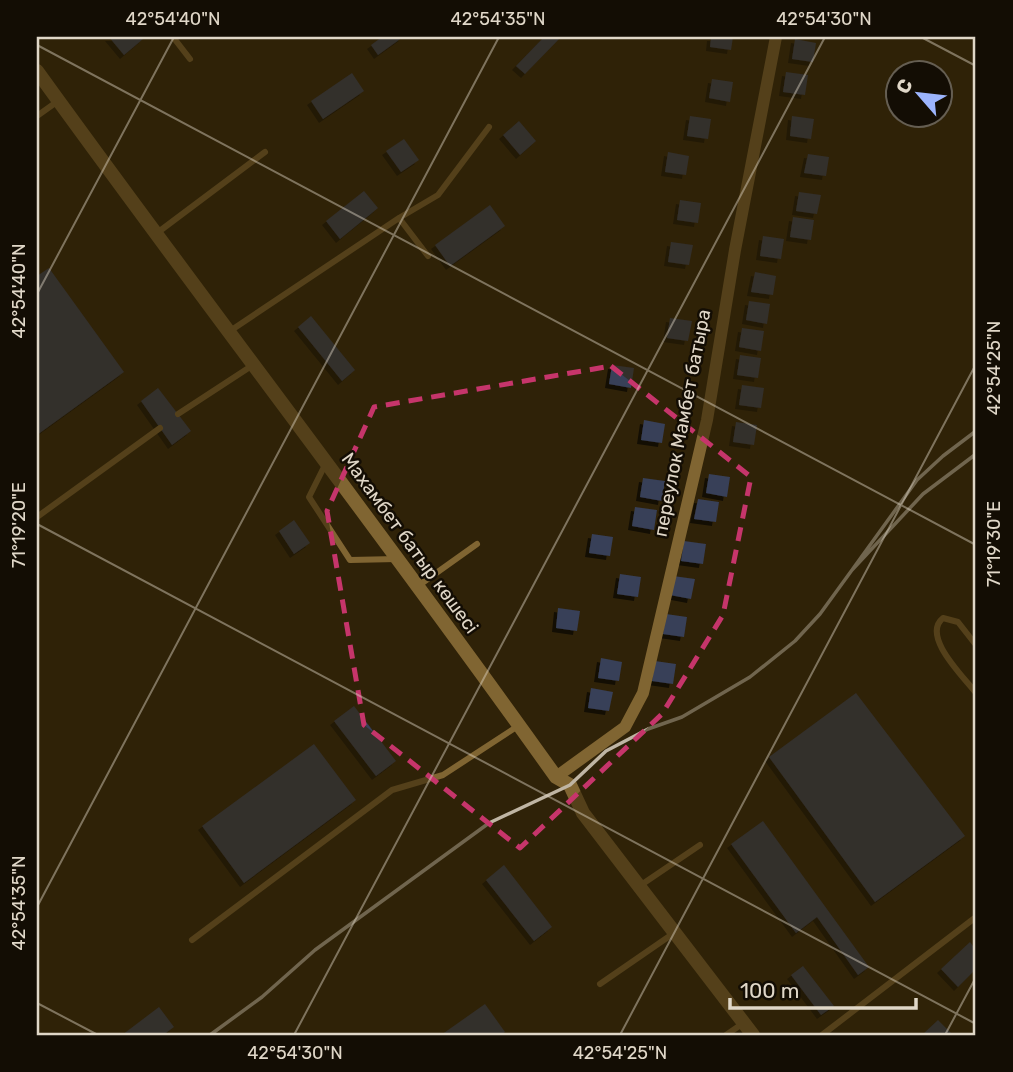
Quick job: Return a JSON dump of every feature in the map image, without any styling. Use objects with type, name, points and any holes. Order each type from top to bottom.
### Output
[{"type":"street","name":"переулок Мамбет батыра","points":[[556,777],[625,727],[643,693],[707,420],[735,250],[776,37]]},
{"type":"street","name":"Махамбет батыр көшесі","points":[[37,71],[327,461],[556,777],[570,785],[583,813],[753,1035]]},
{"type":"lane","points":[[173,37],[190,59]]},
{"type":"lane","points":[[37,116],[58,101]]},
{"type":"lane","points":[[229,332],[399,218],[438,195],[489,127]]},
{"type":"lane","points":[[156,234],[265,152]]},
{"type":"lane","points":[[399,218],[428,256]]},
{"type":"lane","points":[[178,414],[253,365]]},
{"type":"lane","points":[[37,517],[160,428]]},
{"type":"lane","points":[[327,461],[309,497],[350,560],[398,559]]},
{"type":"lane","points":[[418,586],[477,544]]},
{"type":"lane","points":[[976,645],[958,622],[943,618],[938,622],[935,629],[938,643],[976,693]]},
{"type":"lane","points":[[192,940],[392,790],[443,775],[519,725]]},
{"type":"lane","points":[[639,886],[700,845]]},
{"type":"lane","points":[[823,1035],[976,917]]},
{"type":"lane","points":[[600,984],[674,933]]},
{"type":"lane","points":[[726,1035],[742,1024]]},
{"type":"highlighted area","points":[[611,366],[751,477],[723,615],[662,714],[520,848],[364,725],[327,511],[374,407]]},
{"type":"building","points":[[109,37],[141,37],[143,39],[124,55]]},
{"type":"building","points":[[382,37],[403,37],[378,55],[371,45]]},
{"type":"building","points":[[544,37],[561,37],[525,74],[516,66]]},
{"type":"building","points":[[711,37],[733,37],[731,50],[710,47]]},
{"type":"building","points":[[795,39],[816,43],[813,62],[792,59]]},
{"type":"building","points":[[786,72],[808,75],[805,95],[783,92]]},
{"type":"building","points":[[352,73],[364,91],[323,119],[311,101]]},
{"type":"building","points":[[712,79],[733,82],[730,102],[709,98]]},
{"type":"building","points":[[690,116],[711,119],[708,139],[687,136]]},
{"type":"building","points":[[792,116],[814,119],[811,139],[790,136]]},
{"type":"building","points":[[519,121],[536,141],[520,155],[503,135]]},
{"type":"building","points":[[404,139],[419,160],[401,172],[386,151]]},
{"type":"building","points":[[668,152],[689,156],[686,175],[665,172]]},
{"type":"building","points":[[808,154],[829,157],[826,176],[804,173]]},
{"type":"building","points":[[364,191],[378,208],[340,239],[326,221]]},
{"type":"building","points":[[799,192],[821,195],[817,214],[796,211]]},
{"type":"building","points":[[680,200],[701,203],[698,223],[677,220]]},
{"type":"building","points":[[490,205],[505,226],[450,266],[435,245]]},
{"type":"building","points":[[793,217],[814,220],[811,240],[790,237]]},
{"type":"building","points":[[763,236],[784,239],[781,259],[760,256]]},
{"type":"building","points":[[671,242],[693,245],[689,265],[668,262]]},
{"type":"building","points":[[49,268],[124,372],[37,435],[37,276]]},
{"type":"building","points":[[755,272],[776,276],[773,295],[751,292]]},
{"type":"building","points":[[749,301],[770,304],[767,324],[746,320]]},
{"type":"building","points":[[311,316],[355,370],[342,381],[298,327]]},
{"type":"building","points":[[670,318],[692,321],[688,341],[667,338]]},
{"type":"building","points":[[742,328],[764,331],[761,351],[739,347]]},
{"type":"building","points":[[740,355],[761,358],[758,378],[737,375]]},
{"type":"building","points":[[612,365],[634,368],[631,388],[609,384]]},
{"type":"building","points":[[742,385],[764,388],[761,408],[739,405]]},
{"type":"building","points":[[158,388],[191,431],[172,445],[141,401]]},
{"type":"building","points":[[644,420],[665,424],[662,443],[641,440]]},
{"type":"building","points":[[736,422],[757,425],[754,445],[733,442]]},
{"type":"building","points":[[709,474],[730,477],[727,497],[706,493]]},
{"type":"building","points":[[643,478],[665,481],[662,501],[640,497]]},
{"type":"building","points":[[698,499],[719,502],[716,522],[694,519]]},
{"type":"building","points":[[635,507],[657,510],[654,530],[632,526]]},
{"type":"building","points":[[294,520],[310,543],[294,554],[279,531]]},
{"type":"building","points":[[592,534],[613,537],[610,556],[589,553]]},
{"type":"building","points":[[684,541],[706,544],[703,564],[681,561]]},
{"type":"building","points":[[620,574],[641,577],[638,597],[617,594]]},
{"type":"building","points":[[673,576],[695,579],[691,599],[670,595]]},
{"type":"building","points":[[558,608],[580,611],[577,631],[556,628]]},
{"type":"building","points":[[666,614],[687,617],[684,637],[663,634]]},
{"type":"building","points":[[601,658],[622,662],[619,681],[598,678]]},
{"type":"building","points":[[655,661],[676,664],[673,684],[652,681]]},
{"type":"building","points":[[591,688],[613,692],[609,711],[588,708]]},
{"type":"building","points":[[856,693],[965,836],[875,902],[769,757]]},
{"type":"building","points":[[354,706],[396,761],[376,776],[334,721]]},
{"type":"building","points":[[314,744],[356,800],[244,883],[202,826]]},
{"type":"building","points":[[763,821],[869,967],[858,975],[817,917],[796,933],[731,844]]},
{"type":"building","points":[[504,865],[552,927],[534,941],[486,880]]},
{"type":"building","points":[[970,942],[976,950],[976,969],[958,987],[941,969]]},
{"type":"building","points":[[803,966],[834,1006],[821,1015],[791,975]]},
{"type":"building","points":[[485,1004],[505,1032],[501,1035],[441,1035]]},
{"type":"building","points":[[159,1007],[174,1027],[163,1035],[122,1035]]},
{"type":"building","points":[[938,1020],[953,1035],[922,1035]]},
{"type":"railway","points":[[976,431],[917,480],[852,570],[923,494],[976,454]]},
{"type":"railway","points":[[210,1035],[262,997],[315,950],[489,823],[570,785],[606,751],[648,729],[682,717],[750,677],[795,641],[820,614],[852,570]]}]
